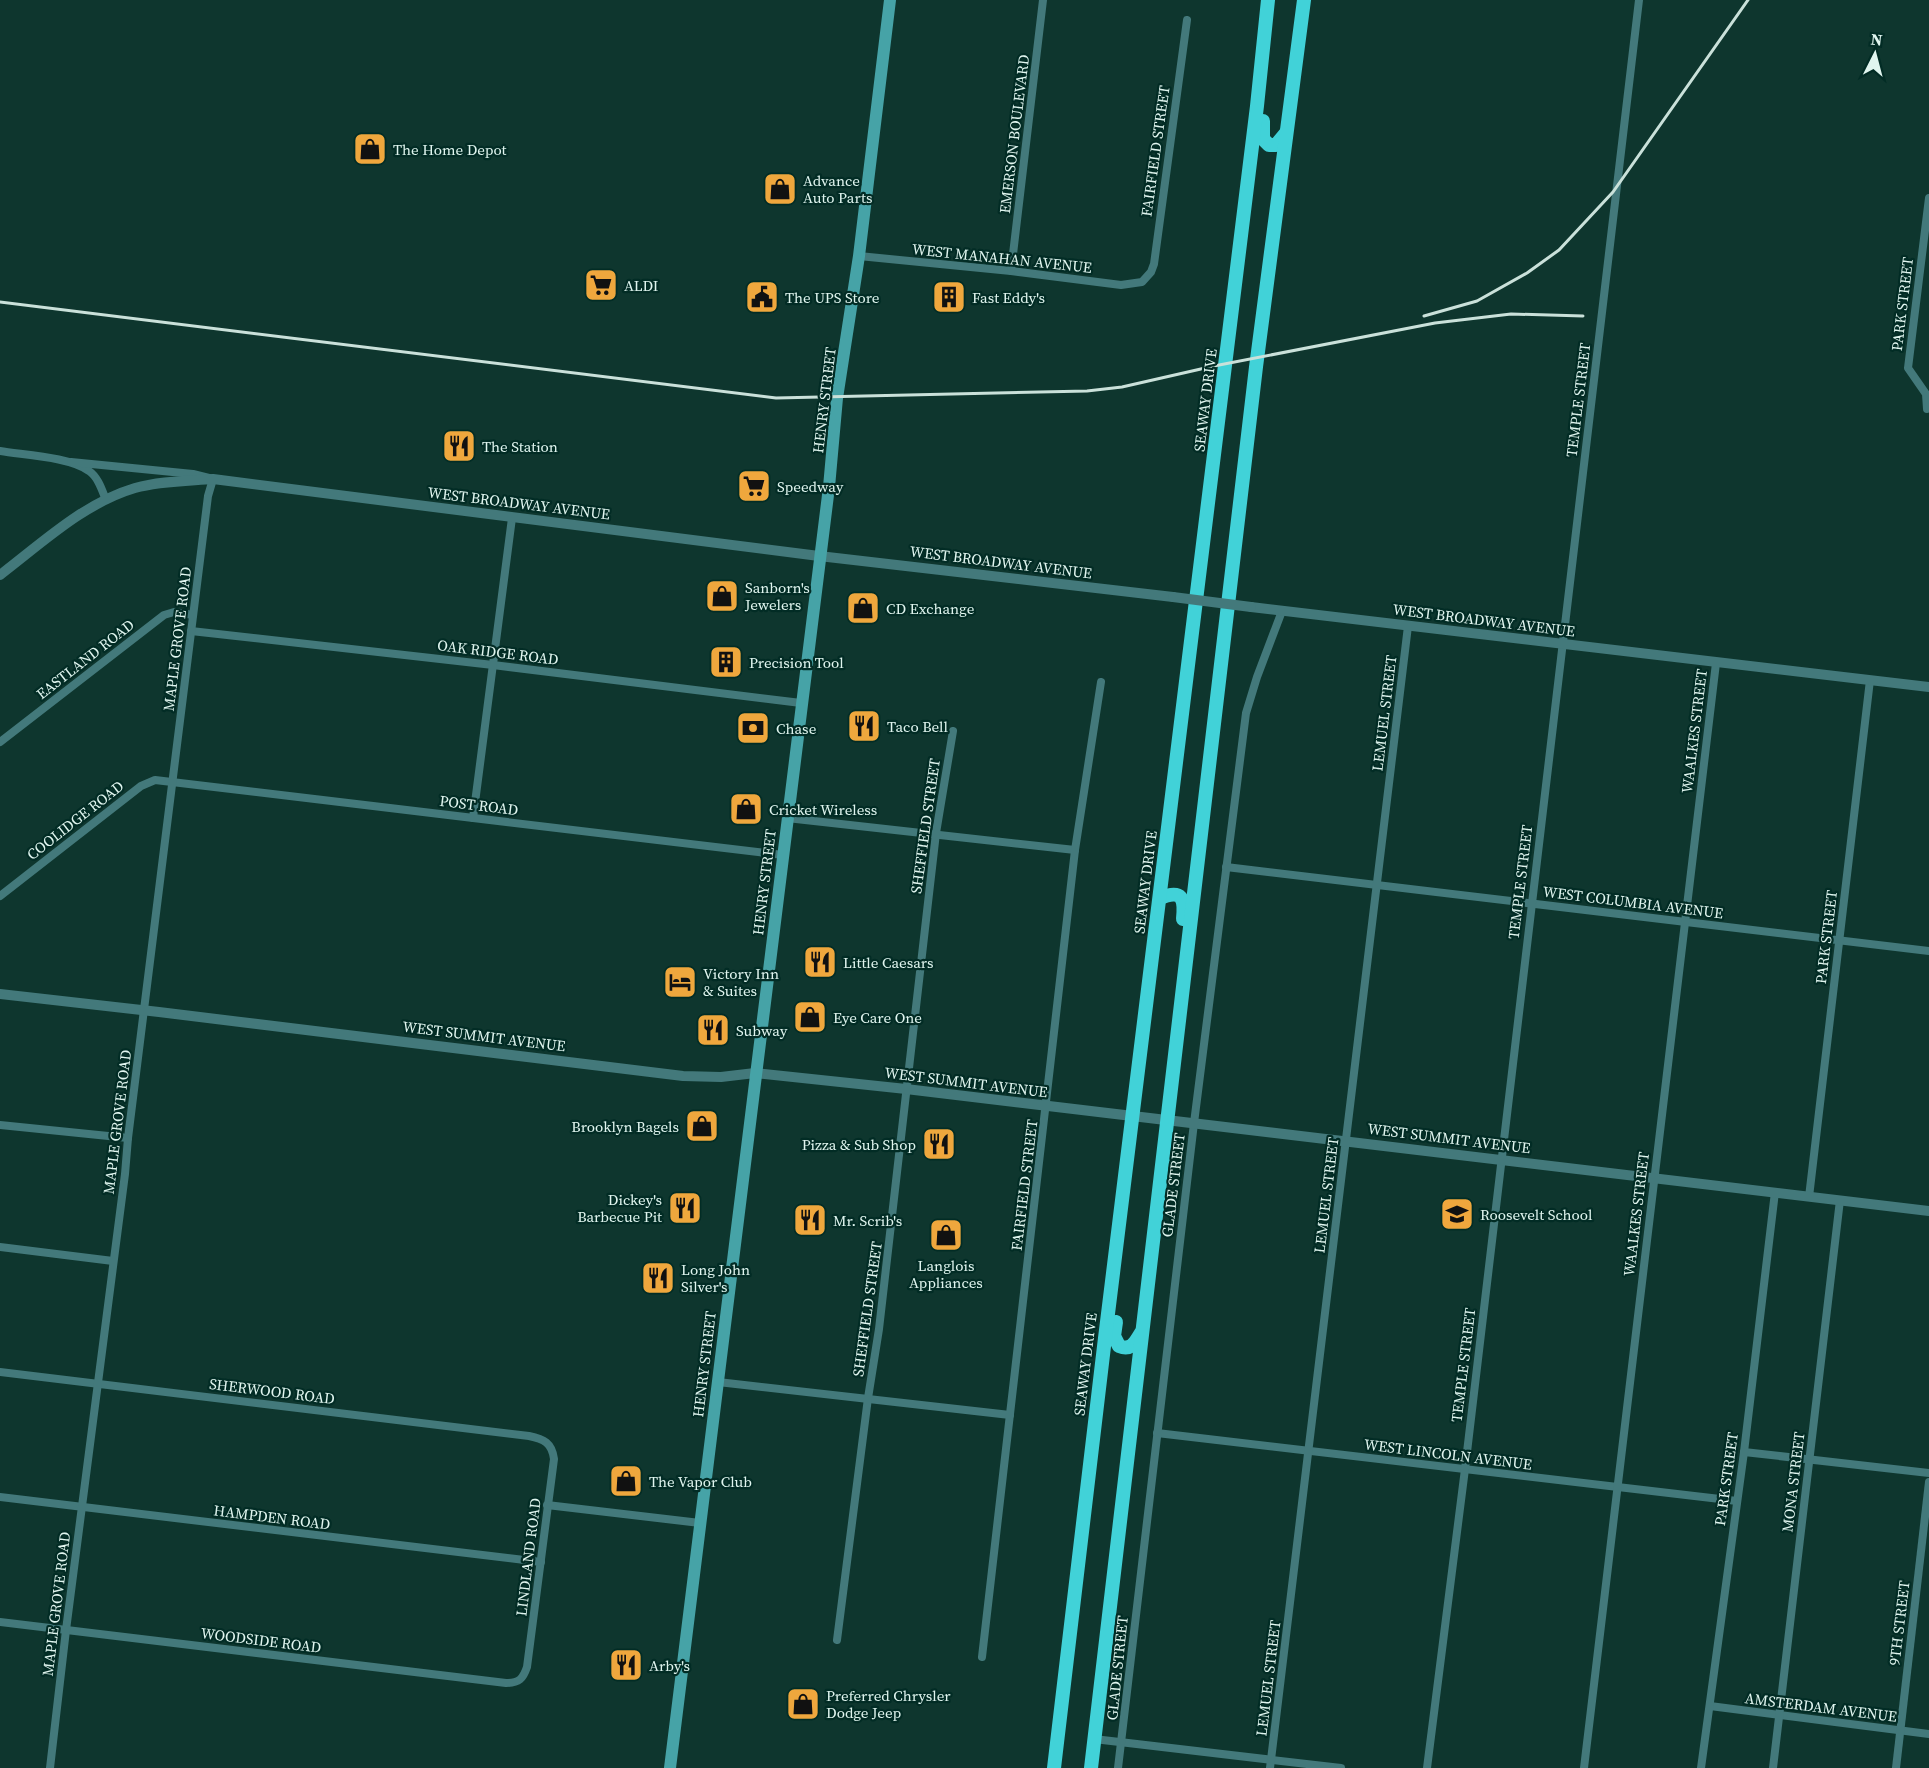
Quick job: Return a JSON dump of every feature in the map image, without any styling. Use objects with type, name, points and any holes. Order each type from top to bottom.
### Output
[{"type":"highway","name":"SEAWAY DRIVE","points":[[1054,1768],[1257,106],[1268,0]]},
{"type":"highway","points":[[1276,0],[1263,139],[1269,145],[1276,145],[1286,132]]},
{"type":"highway","points":[[1165,1120],[1256,367],[1304,0]]},
{"type":"highway","points":[[1091,1768],[1149,1276],[1184,904],[1181,897],[1175,894],[1160,898]]},
{"type":"highway","points":[[1128,1150],[1133,1177],[1115,1342],[1125,1349],[1131,1347],[1142,1330]]},
{"type":"main road","name":"HENRY STREET","points":[[670,1768],[829,487],[837,398],[859,256],[890,0]]},
{"type":"street","name":"EMERSON BOULEVARD","points":[[1011,271],[1043,0]]},
{"type":"street","name":"TEMPLE STREET","points":[[1427,1768],[1465,1469],[1639,0]]},
{"type":"street","name":"FAIRFIELD STREET","points":[[1142,282],[1151,272],[1154,264],[1187,20]]},
{"type":"street","name":"PARK STREET","points":[[1926,409],[1926,394],[1908,368],[1929,198]]},
{"type":"street","name":"WEST MANAHAN AVENUE","points":[[859,256],[1011,271],[1121,285],[1142,282]]},
{"type":"street","name":"WEST BROADWAY AVENUE","points":[[0,451],[71,462],[182,473],[512,518],[819,556],[1929,687]]},
{"type":"street","name":"WEST BROADWAY AVENUE","points":[[71,462],[90,471],[99,483],[106,500]]},
{"type":"street","points":[[0,575],[54,534],[106,500],[136,488],[213,479]]},
{"type":"street","name":"MAPLE GROVE ROAD","points":[[51,1768],[66,1630],[125,1174],[193,615],[208,496],[213,479]]},
{"type":"street","points":[[473,818],[512,518]]},
{"type":"street","name":"GLADE STREET","points":[[1118,1768],[1194,1123],[1246,713],[1282,611]]},
{"type":"street","name":"EASTLAND ROAD","points":[[0,742],[164,615],[174,612],[193,615]]},
{"type":"street","name":"LEMUEL STREET","points":[[1271,1764],[1408,626]]},
{"type":"street","name":"OAK RIDGE ROAD","points":[[191,631],[493,664],[801,703]]},
{"type":"street","name":"WAALKES STREET","points":[[1584,1768],[1716,663]]},
{"type":"street","name":"PARK STREET","points":[[1809,1197],[1870,680]]},
{"type":"street","name":"FAIRFIELD STREET","points":[[982,1657],[1075,850],[1101,682]]},
{"type":"street","name":"SHEFFIELD STREET","points":[[837,1640],[879,1329],[936,833],[953,731]]},
{"type":"street","name":"COOLIDGE ROAD","points":[[0,896],[141,786],[155,780],[173,782]]},
{"type":"street","name":"POST ROAD","points":[[173,782],[783,855]]},
{"type":"street","points":[[788,818],[1075,850]]},
{"type":"street","name":"WEST COLUMBIA AVENUE","points":[[1226,867],[1929,951]]},
{"type":"street","name":"WEST SUMMIT AVENUE","points":[[0,994],[683,1076],[721,1077],[755,1073],[906,1089],[1929,1211]]},
{"type":"street","points":[[0,1125],[128,1138]]},
{"type":"street","name":"PARK STREET","points":[[1701,1768],[1744,1452],[1775,1192]]},
{"type":"street","name":"MONA STREET","points":[[1773,1768],[1840,1200]]},
{"type":"street","points":[[0,1247],[113,1261]]},
{"type":"street","name":"SHERWOOD ROAD","points":[[0,1372],[541,1438]]},
{"type":"street","points":[[718,1382],[1010,1415]]},
{"type":"street","name":"WEST LINCOLN AVENUE","points":[[1157,1433],[1737,1501]]},
{"type":"street","name":"LINDLAND ROAD","points":[[519,1681],[524,1676],[527,1667],[554,1459],[553,1449],[541,1438]]},
{"type":"street","points":[[1744,1452],[1929,1473]]},
{"type":"street","name":"9TH STREET","points":[[1896,1768],[1929,1482]]},
{"type":"street","name":"HAMPDEN ROAD","points":[[0,1497],[541,1562]]},
{"type":"street","points":[[548,1505],[700,1522]]},
{"type":"street","name":"WOODSIDE ROAD","points":[[0,1622],[506,1683],[519,1681]]},
{"type":"street","name":"AMSTERDAM AVENUE","points":[[1710,1706],[1929,1734]]},
{"type":"street","points":[[1094,1739],[1271,1764],[1341,1768]]},
{"type":"railway","points":[[1424,316],[1477,301],[1527,273],[1559,250],[1613,192],[1748,0]]},
{"type":"railway","points":[[0,302],[776,398],[1087,391],[1122,387],[1214,366],[1435,323],[1511,314],[1583,316]]},
{"type":"place","name":"The Home Depot","points":[[370,149]]},
{"type":"place","name":"Advance Auto Parts","points":[[780,189]]},
{"type":"place","name":"ALDI","points":[[601,285]]},
{"type":"place","name":"The UPS Store","points":[[762,297]]},
{"type":"place","name":"Fast Eddy's","points":[[949,297]]},
{"type":"place","name":"The Station","points":[[459,446]]},
{"type":"place","name":"Speedway","points":[[754,486]]},
{"type":"place","name":"Sanborn's Jewelers","points":[[722,596]]},
{"type":"place","name":"CD Exchange","points":[[863,608]]},
{"type":"place","name":"Precision Tool","points":[[726,662]]},
{"type":"place","name":"Taco Bell","points":[[864,726]]},
{"type":"place","name":"Chase","points":[[753,728]]},
{"type":"place","name":"Cricket Wireless","points":[[746,809]]},
{"type":"place","name":"Little Caesars","points":[[820,962]]},
{"type":"place","name":"Victory Inn & Suites","points":[[680,982]]},
{"type":"place","name":"Eye Care One","points":[[810,1017]]},
{"type":"place","name":"Subway","points":[[713,1030]]},
{"type":"place","name":"Brooklyn Bagels","points":[[702,1126]]},
{"type":"place","name":"Pizza & Sub Shop","points":[[939,1144]]},
{"type":"place","name":"Dickey's Barbecue Pit","points":[[685,1208]]},
{"type":"place","name":"Roosevelt School","points":[[1457,1214]]},
{"type":"place","name":"Mr. Scrib's","points":[[810,1220]]},
{"type":"place","name":"Langlois Appliances","points":[[946,1235]]},
{"type":"place","name":"Long John Silver's","points":[[658,1278]]},
{"type":"place","name":"The Vapor Club","points":[[626,1481]]},
{"type":"place","name":"Arby's","points":[[626,1665]]},
{"type":"place","name":"Preferred Chrysler Dodge Jeep","points":[[803,1704]]}]
